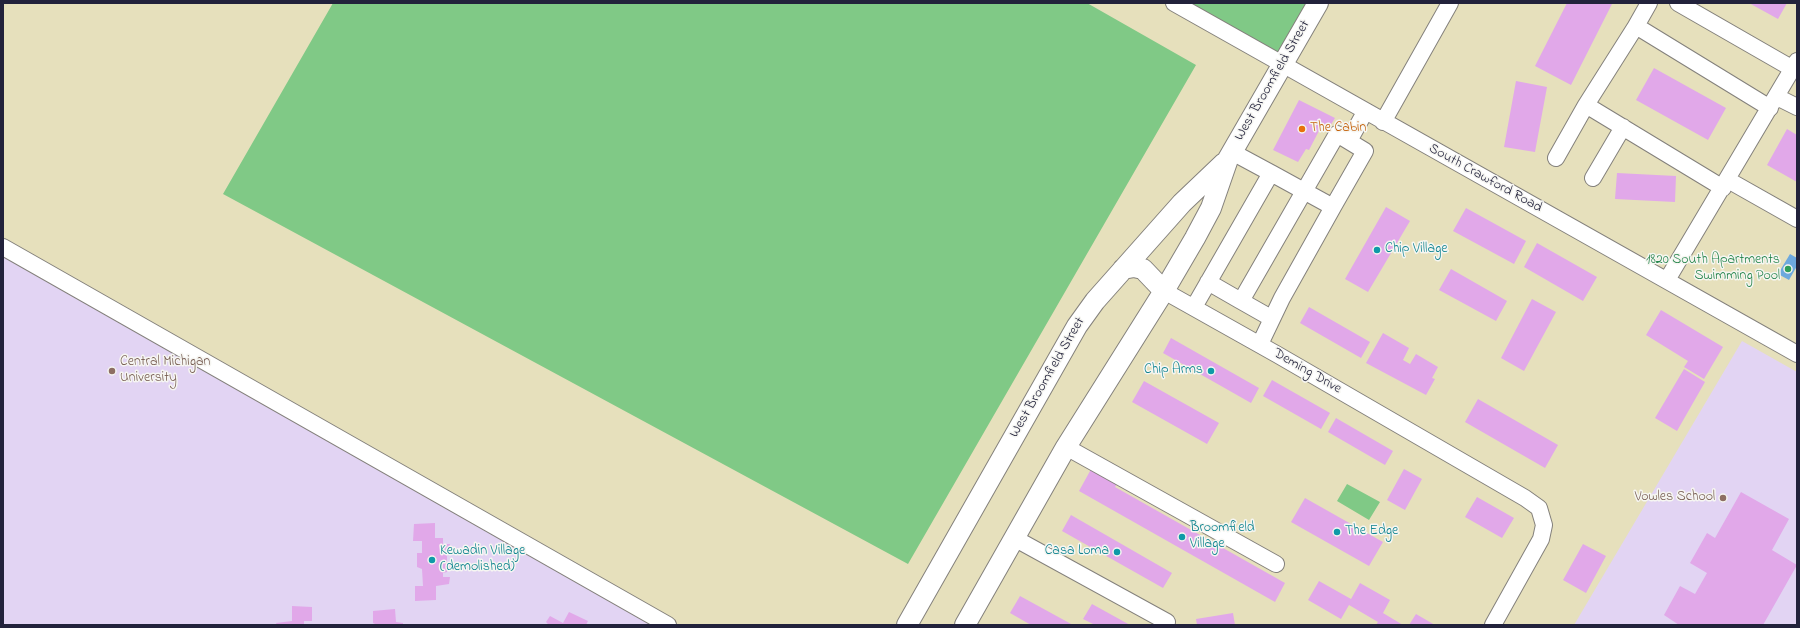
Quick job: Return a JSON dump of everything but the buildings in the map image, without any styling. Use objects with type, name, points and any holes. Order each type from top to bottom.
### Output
[{"type":"main road","name":"West Broomfield Street","points":[[965,625],[1066,447],[1164,291],[1206,219],[1230,155],[1318,3]]},
{"type":"main road","name":"West Broomfield Street","points":[[907,625],[1077,326],[1123,269],[1190,195],[1230,155]]},
{"type":"main road","points":[[1123,269],[1134,266],[1143,269],[1164,291]]},
{"type":"street","name":"South Crawford Road","points":[[1174,3],[1365,112],[1797,354]]},
{"type":"street","points":[[1383,122],[1450,3]]},
{"type":"street","points":[[1556,158],[1586,105],[1649,3]]},
{"type":"street","points":[[1667,280],[1726,184],[1795,65],[1678,3]]},
{"type":"street","points":[[1636,26],[1774,103],[1797,107]]},
{"type":"street","points":[[1586,105],[1622,127],[1726,184],[1797,219]]},
{"type":"street","points":[[1349,141],[1365,112]]},
{"type":"street","points":[[1593,178],[1622,127]]},
{"type":"street","points":[[1241,301],[1337,134],[1365,151],[1271,318],[1260,344]]},
{"type":"street","points":[[1230,155],[1271,173],[1333,207]]},
{"type":"street","points":[[1194,307],[1271,173]]},
{"type":"street","points":[[3,247],[668,625]]},
{"type":"street","points":[[1208,282],[1271,318]]},
{"type":"street","name":"Deming Drive","points":[[1164,291],[1260,344],[1525,498],[1538,508],[1544,525],[1541,539],[1493,625]]},
{"type":"street","points":[[1066,447],[1276,564]]},
{"type":"street","points":[[1014,538],[1167,622]]},
{"type":"shaded area","name":"Central Michigan University","points":[[3,247],[668,625],[3,625]]},
{"type":"shaded area","name":"Vowles School","points":[[1742,341],[1797,372],[1797,625],[1574,625]]},
{"type":"green space","points":[[333,3],[1087,3],[1196,65],[908,564],[223,194]]},
{"type":"green space","points":[[1172,3],[1313,3],[1278,64]]},
{"type":"green space","points":[[1347,484],[1380,502],[1369,520],[1337,501]]},
{"type":"water","name":"1820 South Apartments Swimming Pool","points":[[1790,254],[1797,258],[1797,266],[1789,280],[1778,274]]},
{"type":"place","name":"The Cabin","points":[[1302,129]]},
{"type":"place","name":"Chip Village","points":[[1377,250]]},
{"type":"place","name":"1820 South Apartments Swimming Pool","points":[[1788,269]]},
{"type":"place","name":"Central Michigan University","points":[[112,371]]},
{"type":"place","name":"Chip Arms","points":[[1211,371]]},
{"type":"place","name":"Vowles School","points":[[1723,498]]},
{"type":"place","name":"The Edge","points":[[1337,532]]},
{"type":"place","name":"Broomfield Village","points":[[1182,537]]},
{"type":"place","name":"Casa Loma","points":[[1117,552]]},
{"type":"place","name":"Kewadin Village (demolished)","points":[[432,560]]}]
